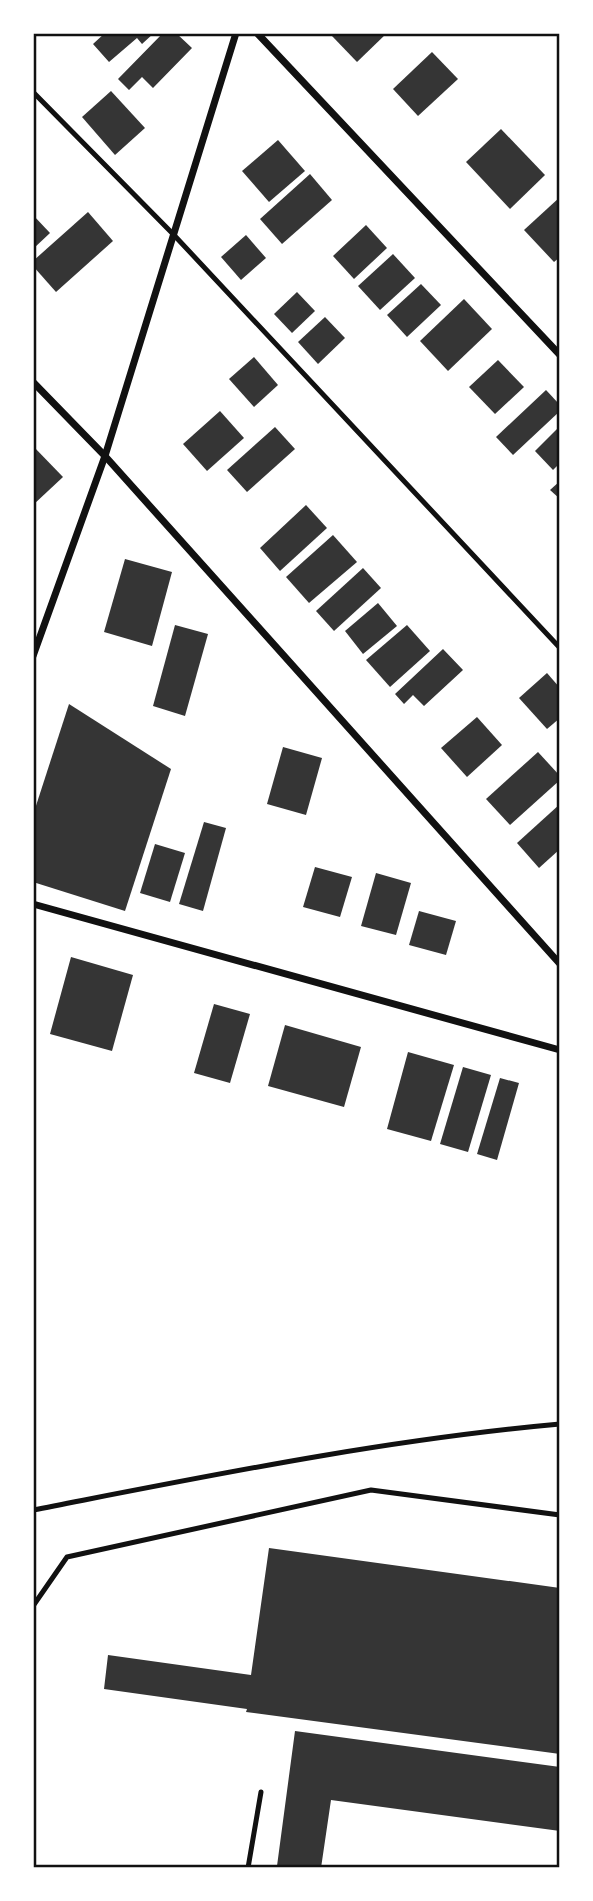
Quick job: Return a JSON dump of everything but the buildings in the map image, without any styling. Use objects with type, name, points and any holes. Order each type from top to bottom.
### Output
[{"type":"street","points":[[34,651],[105,456],[236,33]]},
{"type":"street","points":[[257,33],[560,355]]},
{"type":"street","points":[[33,382],[105,456],[560,964]]},
{"type":"street","points":[[33,904],[560,1050]]},
{"type":"lane","points":[[33,92],[173,234],[560,648]]},
{"type":"lane","points":[[33,1510],[336,1453],[466,1432],[560,1424]]},
{"type":"lane","points":[[33,1606],[67,1556],[371,1490],[560,1515]]},
{"type":"lane","points":[[248,1868],[261,1791]]}]
